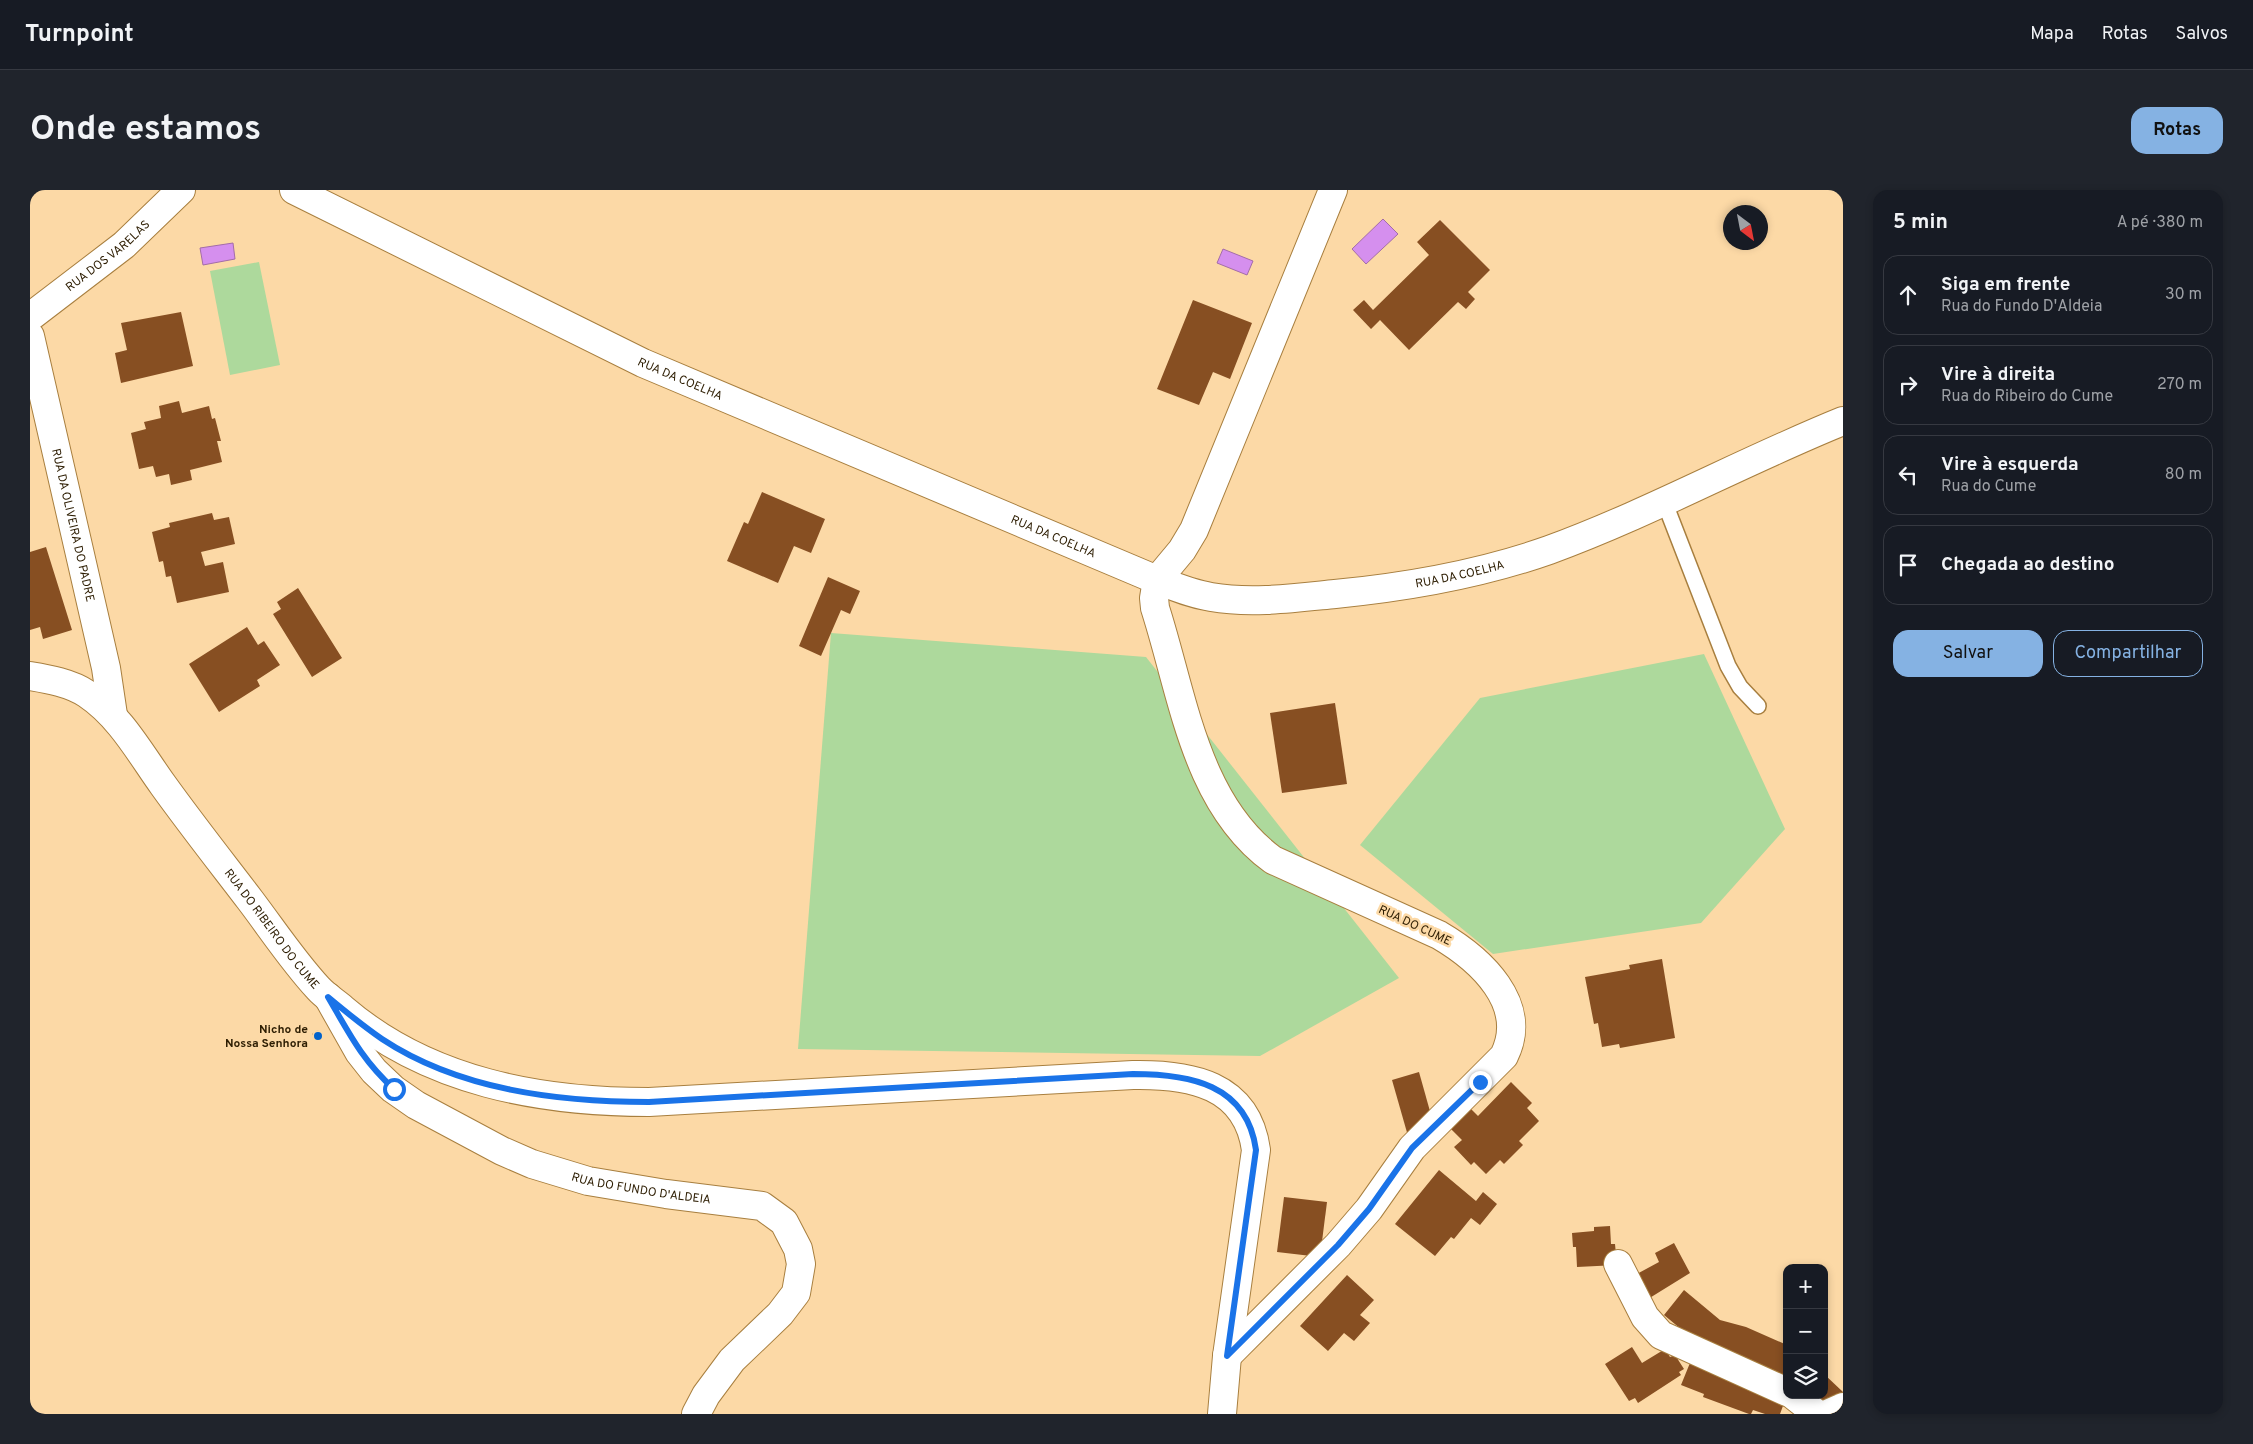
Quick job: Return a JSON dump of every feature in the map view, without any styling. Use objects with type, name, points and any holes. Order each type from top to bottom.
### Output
[{"type":"street","name":"RUA DOS VARELAS","points":[[30,318],[124,245],[181,190]]},
{"type":"street","name":"RUA DA COELHA","points":[[294,190],[643,362],[1157,580],[1189,592],[1212,597],[1236,600],[1318,595],[1410,584],[1500,565],[1549,550],[1843,421]]},
{"type":"street","points":[[1157,580],[1182,550],[1194,530],[1333,190]]},
{"type":"street","name":"RUA DA OLIVEIRA DO PADRE","points":[[30,336],[106,668],[113,715]]},
{"type":"street","name":"RUA DO CUME","points":[[1157,580],[1154,598],[1156,608],[1192,735],[1216,793],[1236,826],[1259,850],[1273,860],[1439,935],[1459,946],[1473,957],[1494,981],[1508,1006],[1511,1019],[1509,1045],[1496,1066],[1412,1148],[1369,1209],[1338,1245],[1227,1356]]},
{"type":"street","points":[[30,676],[54,681],[86,692],[113,715]]},
{"type":"street","name":"RUA DO RIBEIRO DO CUME","points":[[113,715],[163,786],[287,949],[320,989],[355,1020],[383,1040],[447,1072],[520,1091],[606,1102],[649,1102],[1133,1074],[1179,1077],[1215,1087],[1234,1101],[1247,1119],[1255,1138],[1256,1150],[1227,1356],[1222,1414]]},
{"type":"street","name":"RUA DO FUNDO D'ALDEIA","points":[[328,997],[359,1052],[374,1071],[394,1089],[416,1105],[502,1150],[532,1164],[588,1180],[666,1194],[762,1206],[784,1222],[798,1249],[801,1264],[796,1293],[780,1314],[732,1360],[706,1395],[696,1414]]},
{"type":"street","points":[[1618,1264],[1646,1317],[1661,1335],[1783,1390]]},
{"type":"street","points":[[1798,1399],[1817,1414]]},
{"type":"street","points":[[1827,1414],[1843,1407]]},
{"type":"lane","points":[[1664,501],[1728,666],[1740,687],[1758,706]]},
{"type":"green space","points":[[259,262],[280,365],[230,375],[210,271]]},
{"type":"green space","points":[[831,633],[1146,657],[1399,978],[1260,1056],[798,1049]]},
{"type":"green space","points":[[1704,654],[1785,829],[1701,923],[1493,954],[1360,845],[1480,698]]},
{"type":"shaded area","points":[[1383,219],[1398,234],[1366,264],[1352,249]]},
{"type":"shaded area","points":[[233,243],[235,259],[203,265],[200,248]]},
{"type":"shaded area","points":[[1223,249],[1253,261],[1247,275],[1217,263]]},
{"type":"building","points":[[1440,220],[1490,270],[1468,292],[1475,299],[1466,309],[1458,302],[1409,350],[1380,320],[1371,329],[1353,310],[1364,300],[1373,310],[1429,255],[1417,242]]},
{"type":"building","points":[[1193,300],[1252,323],[1230,379],[1213,372],[1199,405],[1157,389]]},
{"type":"building","points":[[181,312],[193,366],[121,383],[115,353],[127,350],[121,323]]},
{"type":"building","points":[[179,401],[182,413],[209,406],[212,419],[215,418],[221,441],[217,441],[222,462],[190,470],[192,480],[171,485],[169,474],[156,477],[153,466],[139,469],[131,433],[146,429],[144,422],[161,418],[159,406]]},
{"type":"building","points":[[762,492],[825,519],[811,553],[794,546],[778,583],[727,561],[744,522],[748,524]]},
{"type":"building","points":[[212,513],[214,520],[229,517],[235,544],[201,552],[205,566],[223,562],[229,592],[177,603],[171,576],[166,577],[163,561],[159,562],[152,532],[170,527],[169,523]]},
{"type":"building","points":[[46,547],[72,630],[43,639],[40,627],[30,630],[30,552]]},
{"type":"building","points":[[828,577],[860,591],[850,614],[841,610],[821,656],[799,646]]},
{"type":"building","points":[[298,588],[342,658],[312,677],[273,614],[281,609],[277,602]]},
{"type":"building","points":[[247,627],[258,645],[264,641],[280,665],[257,680],[260,686],[219,712],[189,664]]},
{"type":"building","points":[[1335,703],[1347,784],[1282,793],[1270,713]]},
{"type":"building","points":[[1662,959],[1675,1038],[1620,1048],[1619,1044],[1602,1047],[1598,1023],[1594,1024],[1585,977],[1630,969],[1629,965]]},
{"type":"building","points":[[318,1030],[323,1037],[316,1041],[312,1034]]},
{"type":"building","points":[[1419,1072],[1433,1122],[1410,1143],[1392,1080]]},
{"type":"building","points":[[1511,1082],[1532,1103],[1527,1108],[1539,1121],[1519,1141],[1523,1145],[1504,1164],[1500,1160],[1486,1174],[1474,1162],[1471,1165],[1454,1147],[1462,1140],[1450,1128],[1470,1108],[1478,1116]]},
{"type":"building","points":[[1439,1170],[1476,1201],[1483,1192],[1497,1204],[1480,1225],[1471,1218],[1454,1239],[1451,1237],[1435,1256],[1395,1224]]},
{"type":"building","points":[[1284,1197],[1327,1202],[1320,1257],[1277,1252]]},
{"type":"building","points":[[1610,1226],[1611,1244],[1615,1244],[1617,1265],[1577,1267],[1576,1247],[1573,1247],[1572,1233],[1594,1231],[1594,1227]]},
{"type":"building","points":[[1674,1243],[1690,1273],[1648,1299],[1635,1275],[1659,1262],[1655,1253]]},
{"type":"building","points":[[1347,1275],[1374,1300],[1360,1315],[1370,1323],[1354,1341],[1344,1333],[1328,1351],[1300,1326]]},
{"type":"building","points":[[1684,1290],[1720,1320],[1746,1327],[1783,1343],[1783,1386],[1699,1344],[1664,1315]]},
{"type":"building","points":[[1632,1347],[1642,1363],[1665,1349],[1670,1357],[1675,1355],[1684,1369],[1679,1372],[1681,1375],[1638,1403],[1635,1398],[1629,1401],[1605,1364]]},
{"type":"building","points":[[1692,1358],[1783,1393],[1783,1399],[1786,1399],[1780,1414],[1765,1414],[1753,1410],[1749,1414],[1703,1397],[1704,1394],[1681,1385]]},
{"type":"building","points":[[1828,1378],[1843,1392],[1843,1398],[1831,1403],[1809,1402],[1810,1399],[1828,1399]]},
{"type":"place","name":"Nicho de Nossa Senhora","points":[[318,1036]]},
{"type":"route","points":[[394,1089],[374,1071],[359,1052],[328,997],[383,1040],[447,1072],[520,1091],[606,1102],[649,1102],[1133,1074],[1154,1074],[1201,1082],[1215,1087],[1234,1101],[1247,1119],[1255,1138],[1256,1162],[1227,1356],[1352,1230],[1412,1148],[1451,1108],[1480,1082]]}]
